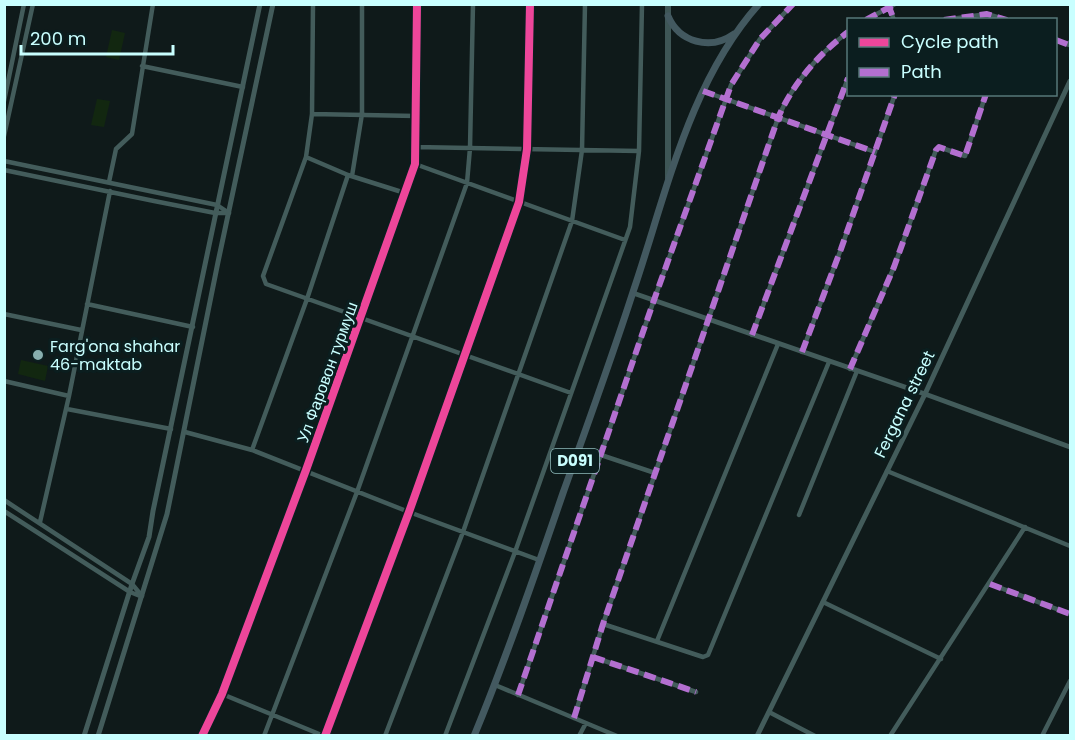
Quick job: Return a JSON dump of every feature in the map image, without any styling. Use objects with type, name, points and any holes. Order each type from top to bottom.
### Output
[{"type":"main road","points":[[668,4],[668,184]]},
{"type":"main road","name":"D091","points":[[474,735],[495,685],[540,560],[633,293],[668,184],[703,91],[720,58],[759,4]]},
{"type":"main road","points":[[668,16],[682,35],[700,42],[721,41],[740,28]]},
{"type":"street","points":[[4,101],[24,4]]},
{"type":"street","points":[[4,136],[33,4]]},
{"type":"street","points":[[109,182],[116,149],[132,134],[153,4]]},
{"type":"street","points":[[84,735],[149,537],[260,4]]},
{"type":"street","points":[[98,735],[167,514],[273,4]]},
{"type":"street","points":[[313,4],[312,114],[306,157],[263,276],[266,284],[571,393]]},
{"type":"street","points":[[252,450],[350,175],[362,114],[362,4]]},
{"type":"street","name":"Ул Фаровон турмуш","points":[[202,735],[222,694],[306,470],[415,164],[417,4]]},
{"type":"street","points":[[264,735],[357,492],[467,183],[470,148],[473,4]]},
{"type":"street","points":[[222,694],[325,735],[409,512],[519,202],[527,149],[530,4]]},
{"type":"street","points":[[385,735],[463,532],[572,221],[582,150],[585,4]]},
{"type":"street","points":[[445,735],[515,552],[630,227],[639,151],[642,4]]},
{"type":"street","points":[[518,695],[654,300],[731,85],[750,54],[793,4]]},
{"type":"street","points":[[869,18],[895,4]]},
{"type":"street","points":[[958,18],[987,14],[1000,18]]},
{"type":"street","points":[[574,718],[603,624],[778,118],[794,89],[819,57],[847,34]]},
{"type":"street","points":[[1057,40],[1069,45],[1071,42]]},
{"type":"street","points":[[142,66],[243,87]]},
{"type":"street","name":"Fergana street","points":[[757,735],[925,394],[1071,81]]},
{"type":"street","points":[[752,335],[847,83]]},
{"type":"street","points":[[703,91],[875,152]]},
{"type":"street","points":[[802,352],[894,96]]},
{"type":"street","points":[[850,369],[894,267],[936,150],[939,147],[965,156],[985,96]]},
{"type":"street","points":[[312,114],[416,116]]},
{"type":"street","points":[[416,147],[639,151]]},
{"type":"street","points":[[306,157],[350,175],[405,193]]},
{"type":"street","points":[[4,161],[217,205],[229,213]]},
{"type":"street","points":[[415,164],[625,240]]},
{"type":"street","points":[[4,170],[215,213],[229,213]]},
{"type":"street","points":[[40,522],[67,409],[110,191]]},
{"type":"street","points":[[219,195],[223,198],[232,197]]},
{"type":"street","points":[[207,203],[219,195]]},
{"type":"street","points":[[205,211],[213,223]]},
{"type":"street","points":[[633,293],[1071,447]]},
{"type":"street","points":[[87,304],[193,327]]},
{"type":"street","points":[[4,314],[81,330]]},
{"type":"street","points":[[657,641],[778,344]]},
{"type":"street","points":[[603,624],[703,657],[708,655],[829,362]]},
{"type":"street","points":[[798,515],[857,371]]},
{"type":"street","points":[[4,381],[69,396]]},
{"type":"street","points":[[67,409],[171,429]]},
{"type":"street","points":[[185,432],[252,450],[409,512],[540,560]]},
{"type":"street","points":[[601,455],[655,473]]},
{"type":"street","points":[[887,471],[1071,546]]},
{"type":"street","points":[[4,500],[132,584],[142,596]]},
{"type":"street","points":[[4,511],[130,592],[142,596]]},
{"type":"street","points":[[891,735],[1025,527]]},
{"type":"street","points":[[140,564],[143,572],[150,573]]},
{"type":"street","points":[[990,584],[1071,614]]},
{"type":"street","points":[[822,602],[942,659]]},
{"type":"street","points":[[593,657],[696,692]]},
{"type":"street","points":[[1042,735],[1071,681]]},
{"type":"street","points":[[495,685],[617,735]]},
{"type":"street","points":[[769,712],[815,735]]},
{"type":"street","points":[[579,735],[586,723]]},
{"type":"green space","points":[[112,30],[125,33],[119,60],[106,57]]},
{"type":"green space","points":[[97,99],[110,101],[104,127],[91,125]]},
{"type":"green space","points":[[21,360],[48,366],[45,381],[18,374]]},
{"type":"marked path","points":[[518,695],[654,300],[731,85],[760,39],[793,4]]},
{"type":"marked path","points":[[888,4],[893,18]]},
{"type":"marked path","points":[[870,18],[895,4]]},
{"type":"marked path","points":[[958,18],[987,14],[1000,18]]},
{"type":"marked path","points":[[574,718],[603,624],[778,118],[799,81],[827,50],[847,33]]},
{"type":"marked path","points":[[1057,40],[1069,45],[1070,42]]},
{"type":"marked path","points":[[752,335],[847,81]]},
{"type":"marked path","points":[[703,91],[875,152]]},
{"type":"marked path","points":[[802,352],[894,96]]},
{"type":"marked path","points":[[850,369],[894,267],[936,150],[939,147],[965,156],[985,96]]},
{"type":"marked path","points":[[990,584],[1070,614]]},
{"type":"marked path","points":[[593,657],[696,692]]},
{"type":"cycle path","points":[[202,736],[222,694],[306,470],[415,164],[417,4]]},
{"type":"cycle path","points":[[325,736],[409,512],[519,202],[527,149],[530,4]]},
{"type":"place","name":"Farg'ona shahar 46-maktab","points":[[38,355]]}]
